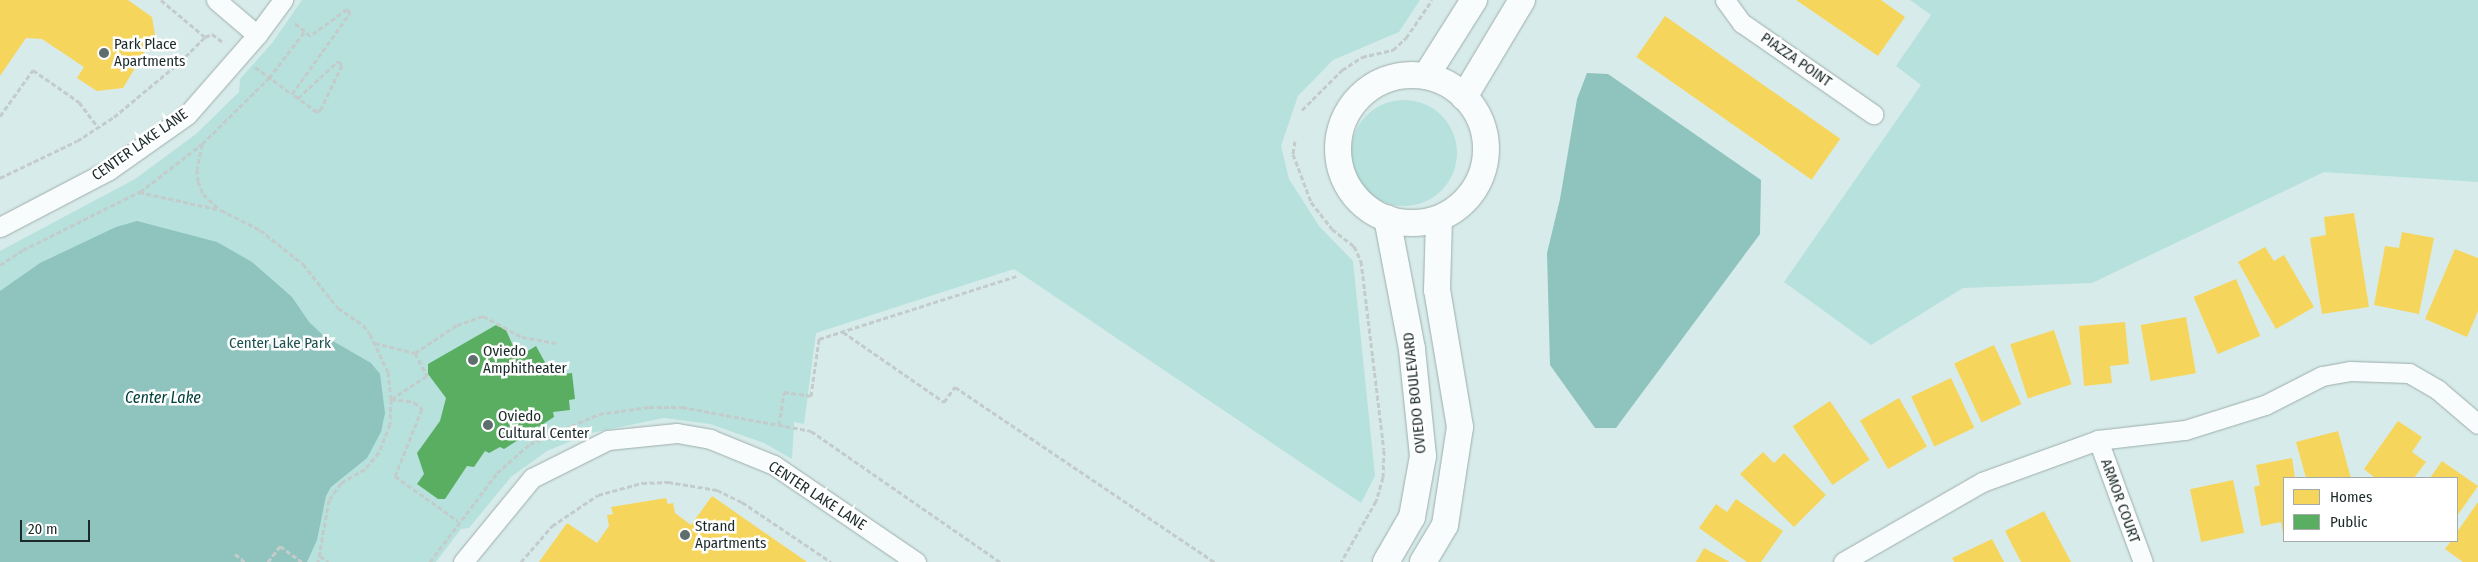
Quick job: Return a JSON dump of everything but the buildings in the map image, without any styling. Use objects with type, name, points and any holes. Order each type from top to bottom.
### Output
[{"type":"street","points":[[216,0],[258,36]]},
{"type":"street","name":"CENTER LAKE LANE","points":[[0,227],[109,170],[186,115],[258,36],[283,0]]},
{"type":"street","points":[[1426,76],[1474,0]]},
{"type":"street","points":[[1464,96],[1522,0]]},
{"type":"street","name":"PIAZZA POINT","points":[[1725,0],[1742,23],[1874,114]]},
{"type":"street","points":[[1400,74],[1426,76],[1459,91],[1464,96],[1479,115],[1487,145],[1482,176],[1465,202],[1439,219],[1408,224],[1378,215],[1353,195],[1339,168],[1338,136],[1349,107],[1371,85],[1400,74]]},
{"type":"street","name":"OVIEDO BOULEVARD","points":[[1386,562],[1412,517],[1423,456],[1412,349],[1387,218]]},
{"type":"street","points":[[1423,562],[1445,525],[1460,427],[1437,290],[1439,219]]},
{"type":"street","points":[[1843,562],[1982,482],[2098,440],[2185,430],[2265,405],[2322,376],[2350,371],[2409,373],[2438,390],[2478,424]]},
{"type":"street","name":"CENTER LAKE LANE","points":[[462,562],[532,478],[608,440],[677,434],[710,439],[774,465],[916,562]]},
{"type":"street","name":"ARMOR COURT","points":[[2098,440],[2143,562]]},
{"type":"path","points":[[160,0],[204,37]]},
{"type":"path","points":[[1302,110],[1342,70],[1362,57],[1393,50],[1406,38],[1432,0]]},
{"type":"path","points":[[291,20],[310,36],[347,9],[350,13],[292,94]]},
{"type":"path","points":[[0,265],[23,250],[139,192],[202,144],[269,78],[305,31]]},
{"type":"path","points":[[0,178],[98,127],[150,89],[204,37],[212,34],[269,78],[317,112],[342,65],[338,61],[298,98]]},
{"type":"path","points":[[0,116],[33,70],[79,102],[98,127]]},
{"type":"path","points":[[1295,141],[1293,154],[1311,202],[1332,229],[1354,246],[1362,261],[1384,450],[1383,477],[1376,501],[1341,562]]},
{"type":"path","points":[[202,144],[196,169],[198,182],[203,194],[221,210],[284,247],[303,264],[338,308],[363,325],[370,334],[388,372],[391,399],[390,424],[379,452],[365,468],[341,483],[329,500],[318,562]]},
{"type":"path","points":[[139,192],[221,210]]},
{"type":"path","points":[[779,425],[784,392],[811,396],[819,339],[1016,276]]},
{"type":"path","points":[[415,353],[457,325],[483,316],[522,337],[557,343]]},
{"type":"path","points":[[842,332],[944,402],[955,387],[1214,562]]},
{"type":"path","points":[[374,343],[385,344],[415,353],[427,376],[399,392],[391,399]]},
{"type":"path","points":[[391,399],[419,405],[422,413],[394,476],[458,521]]},
{"type":"path","points":[[521,562],[552,526],[598,495],[642,483],[668,482],[716,490],[742,502],[831,562]]},
{"type":"path","points":[[955,530],[1000,562]]},
{"type":"path","points":[[268,562],[280,546],[302,562]]},
{"type":"path","points":[[235,554],[245,562]]},
{"type":"path","points":[[320,556],[328,562]]},
{"type":"green space","name":"Center Lake Park","points":[[302,0],[1420,0],[1399,32],[1333,60],[1298,96],[1281,146],[1289,179],[1319,226],[1353,261],[1375,476],[1361,503],[1014,269],[816,333],[804,424],[794,422],[792,459],[764,443],[710,424],[664,418],[591,433],[547,451],[511,477],[469,528],[461,529],[436,562],[0,562],[0,251],[135,179],[196,134],[239,92],[240,79],[272,43]]},
{"type":"green space","points":[[1910,0],[2478,0],[2478,182],[2324,172],[2092,283],[1963,288],[1871,345],[1784,282],[1921,85],[1896,66],[1931,15]]},
{"type":"green space","points":[[1404,100],[1424,104],[1441,116],[1453,133],[1457,153],[1453,173],[1441,190],[1424,202],[1404,206],[1384,202],[1367,190],[1355,173],[1351,153],[1355,133],[1367,116],[1384,104]]},
{"type":"water","points":[[1587,73],[1608,74],[1761,180],[1760,234],[1616,428],[1595,428],[1550,365],[1547,253],[1560,199],[1577,99]]},
{"type":"water","name":"Center Lake","points":[[137,221],[217,242],[252,262],[292,297],[309,322],[324,336],[371,363],[380,374],[385,413],[381,432],[367,458],[331,487],[326,496],[317,540],[307,562],[0,562],[0,291],[40,263],[116,227]]},
{"type":"place","name":"Park Place Apartments","points":[[104,53]]},
{"type":"place","name":"Oviedo Amphitheater","points":[[473,360]]},
{"type":"place","name":"Oviedo Cultural Center","points":[[488,425]]},
{"type":"place","name":"Strand Apartments","points":[[685,535]]}]
